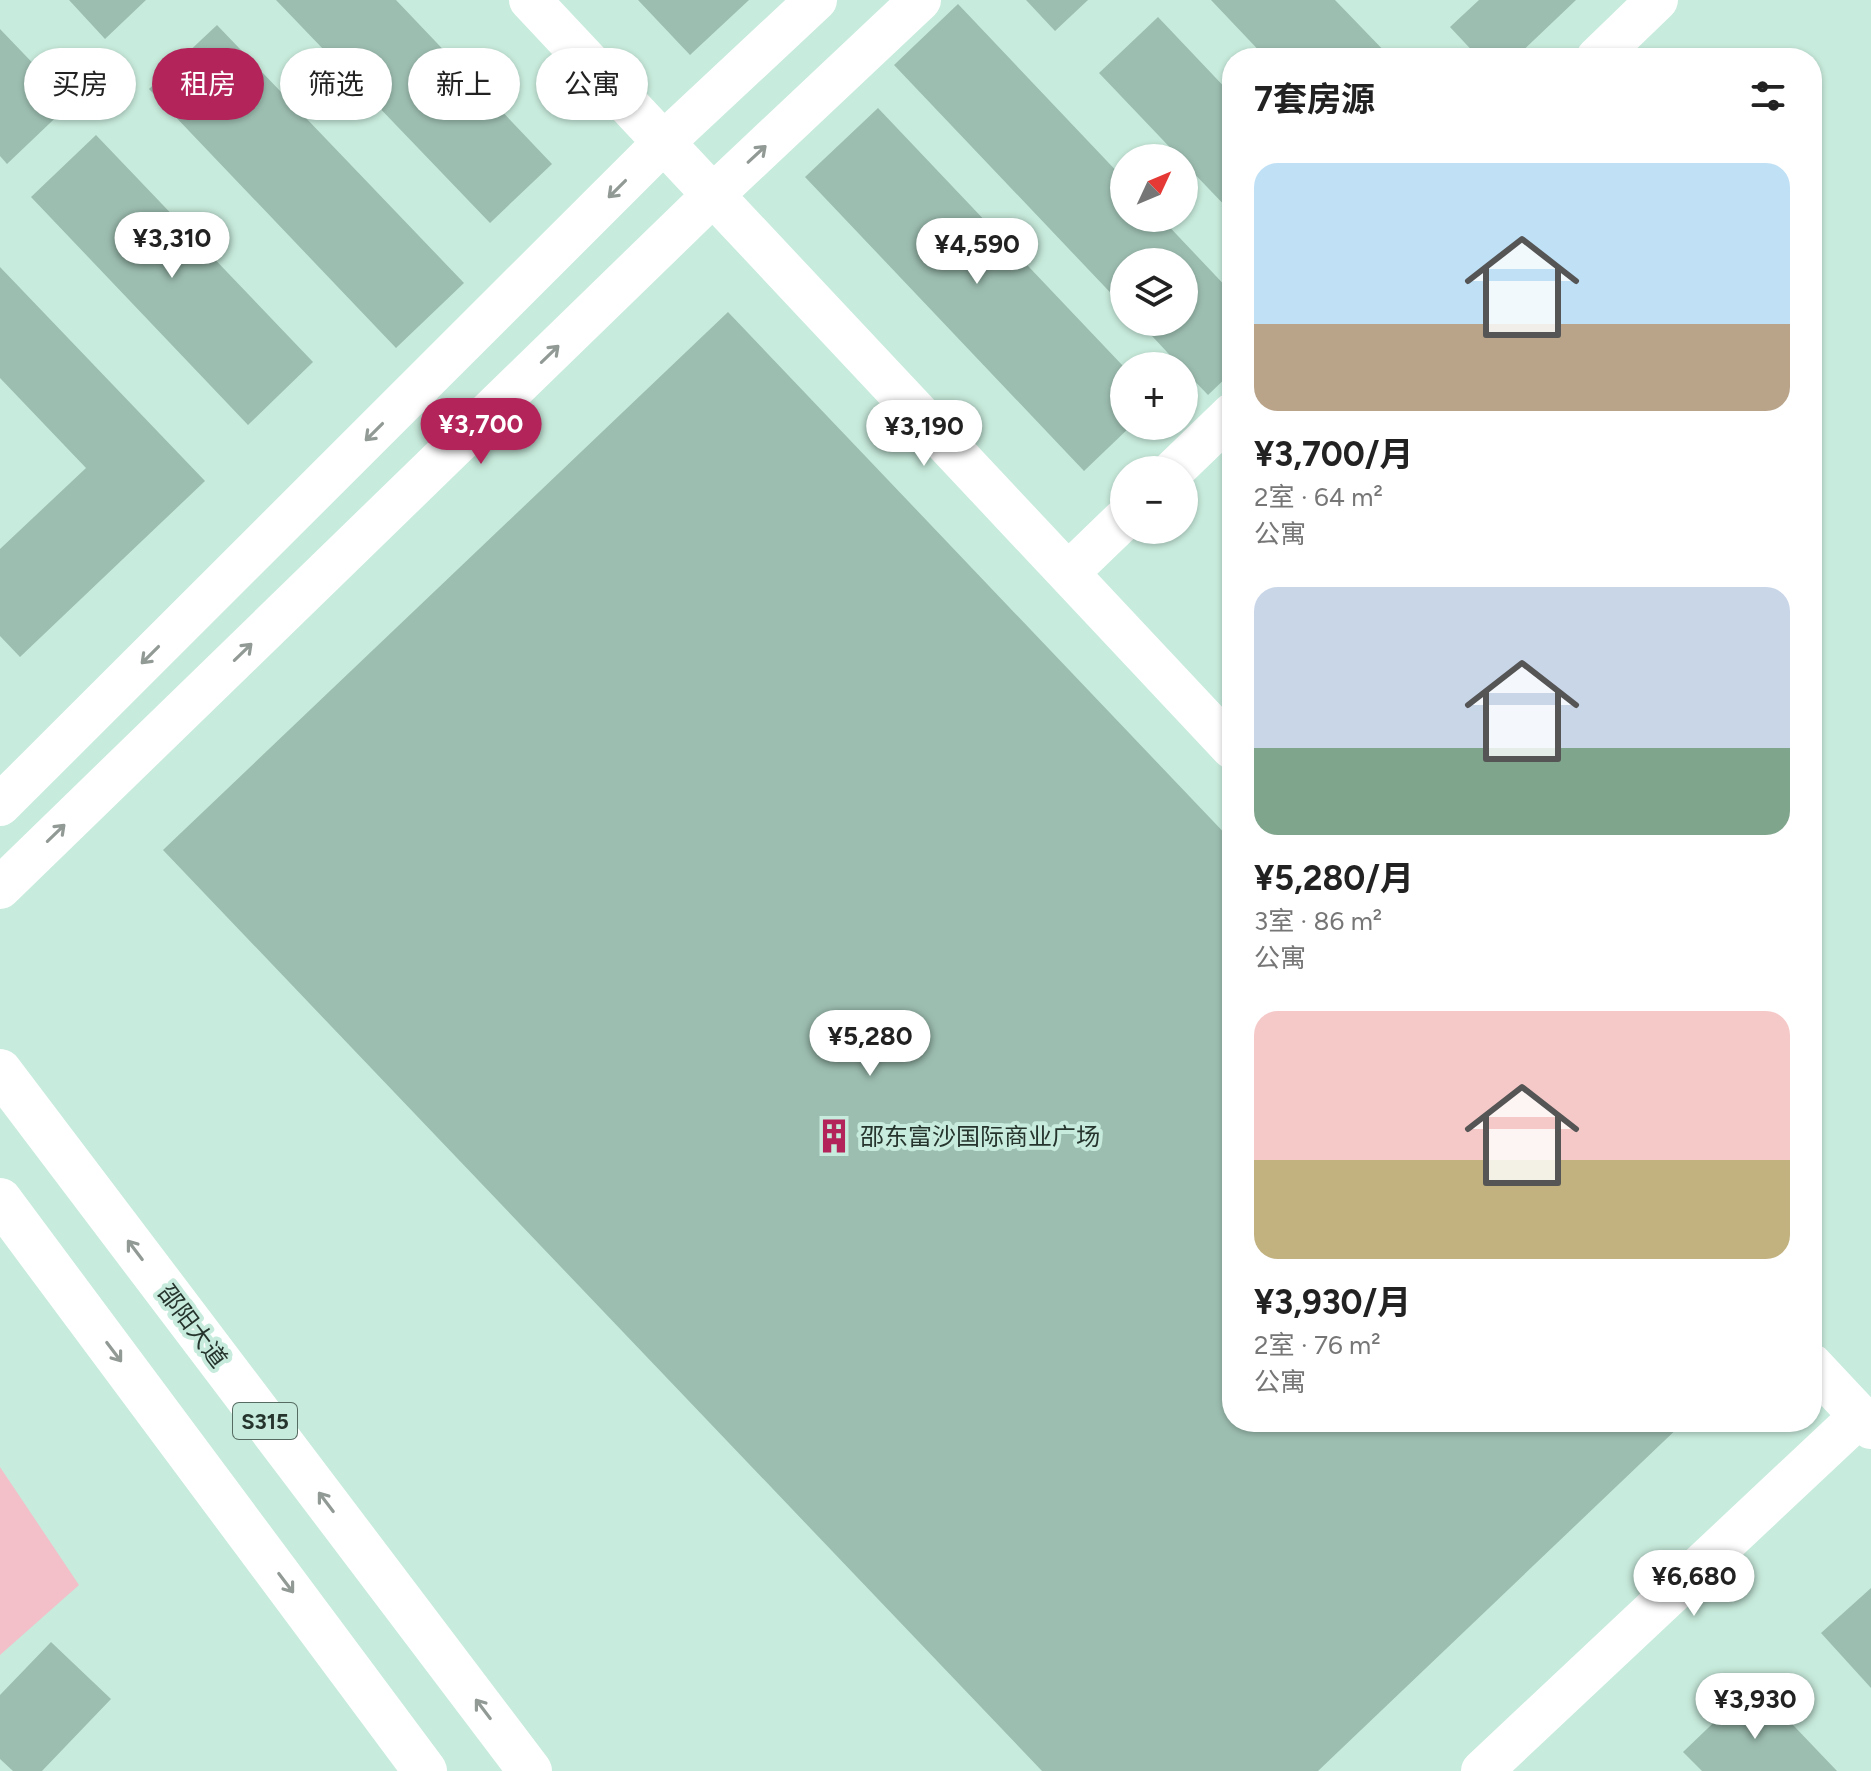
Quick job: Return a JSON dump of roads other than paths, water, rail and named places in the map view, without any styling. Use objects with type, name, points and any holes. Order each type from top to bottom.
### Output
[{"type":"main road","name":"邵阳大道","points":[[0,1071],[530,1771]]},
{"type":"main road","points":[[0,1200],[425,1771]]},
{"type":"street","points":[[530,0],[1222,737]]},
{"type":"street","points":[[0,805],[664,142],[816,0]]},
{"type":"street","points":[[0,888],[713,195],[920,0]]},
{"type":"street","points":[[1607,48],[1657,0]]},
{"type":"street","points":[[1188,456],[1222,424]]},
{"type":"street","points":[[1068,573],[1110,532]]},
{"type":"street","points":[[1482,1771],[1866,1422],[1822,1376]]},
{"type":"place","name":"邵东富沙国际商业广场","points":[[834,1136]]}]
